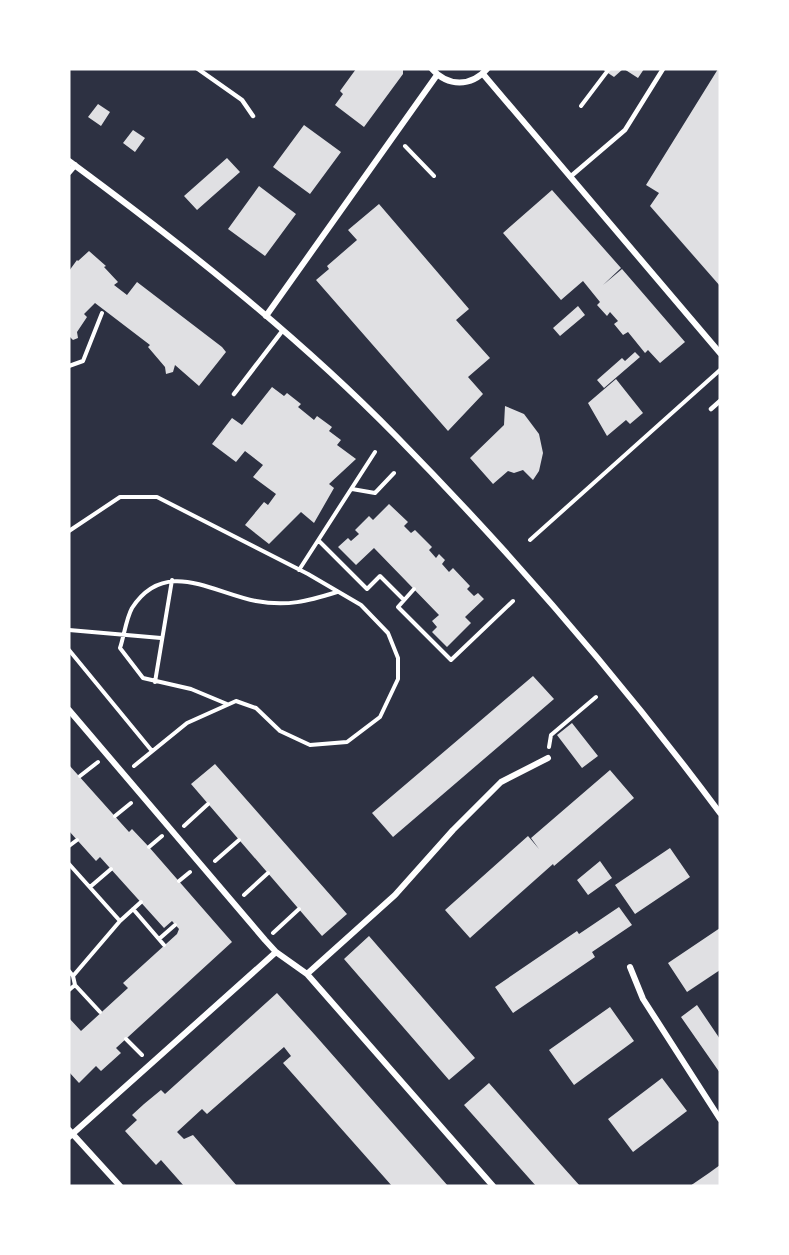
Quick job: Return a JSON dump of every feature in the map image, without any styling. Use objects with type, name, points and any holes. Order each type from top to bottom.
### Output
[{"type":"street","points":[[432,69],[437,75],[458,83],[472,81],[485,71],[570,177],[720,353]]},
{"type":"street","points":[[266,316],[437,75]]},
{"type":"street","points":[[69,172],[72,163],[266,316],[395,435],[490,534],[665,739],[720,813]]},
{"type":"street","points":[[69,710],[265,940],[276,952],[307,974],[493,1186]]},
{"type":"street","points":[[307,974],[395,895],[453,830],[501,782],[548,758]]},
{"type":"street","points":[[120,1186],[70,1133],[276,952]]},
{"type":"street","points":[[630,967],[643,999],[720,1119]]},
{"type":"lane","points":[[198,69],[242,100],[253,116]]},
{"type":"lane","points":[[570,177],[625,130],[663,69]]},
{"type":"lane","points":[[234,394],[283,330]]},
{"type":"lane","points":[[711,409],[720,401]]},
{"type":"path","points":[[581,106],[609,69]]},
{"type":"path","points":[[405,146],[434,176]]},
{"type":"path","points":[[69,366],[83,361],[102,313]]},
{"type":"path","points":[[530,540],[720,370]]},
{"type":"path","points":[[299,570],[320,541],[375,452]]},
{"type":"path","points":[[352,489],[375,493],[394,473]]},
{"type":"path","points":[[69,531],[120,497],[158,497],[361,605],[388,633],[398,658],[398,680],[380,717],[347,742],[310,745],[280,731],[256,708],[236,701],[187,723],[123,774]]},
{"type":"path","points":[[320,541],[367,589],[380,576],[404,600]]},
{"type":"path","points":[[227,704],[191,689],[143,678],[120,648],[132,609],[157,584],[172,580],[217,588],[256,601],[297,604],[338,591]]},
{"type":"path","points":[[155,682],[172,580]]},
{"type":"path","points":[[414,589],[398,607],[451,660],[513,601]]},
{"type":"path","points":[[69,630],[161,638]]},
{"type":"path","points":[[69,650],[152,750]]},
{"type":"path","points":[[551,735],[597,697]]},
{"type":"path","points":[[80,776],[106,754]]},
{"type":"path","points":[[115,816],[141,795]]},
{"type":"path","points":[[175,834],[208,804]]},
{"type":"path","points":[[69,846],[77,840]]},
{"type":"path","points":[[206,870],[239,840]]},
{"type":"path","points":[[69,864],[120,921]]},
{"type":"path","points":[[90,887],[111,869]]},
{"type":"path","points":[[234,904],[268,873]]},
{"type":"path","points":[[73,976],[120,921],[141,902]]},
{"type":"path","points":[[133,909],[164,945]]},
{"type":"path","points":[[265,940],[299,909]]},
{"type":"path","points":[[159,939],[175,925]]},
{"type":"path","points":[[69,971],[75,985],[100,1012]]},
{"type":"path","points":[[69,990],[75,985]]},
{"type":"path","points":[[126,1039],[149,1063]]},
{"type":"building","points":[[356,69],[403,69],[403,74],[364,127],[335,105],[343,94],[340,91]]},
{"type":"building","points":[[602,69],[623,69],[614,77]]},
{"type":"building","points":[[624,69],[644,69],[638,78]]},
{"type":"building","points":[[720,69],[720,286],[650,206],[659,193],[646,185]]},
{"type":"building","points":[[98,104],[110,112],[101,126],[88,117]]},
{"type":"building","points":[[304,125],[341,152],[310,194],[273,167]]},
{"type":"building","points":[[133,130],[145,138],[135,152],[123,143]]},
{"type":"building","points":[[227,158],[240,172],[197,210],[184,196]]},
{"type":"building","points":[[259,186],[296,214],[265,256],[228,229]]},
{"type":"building","points":[[552,190],[621,268],[603,285],[622,269],[685,342],[660,363],[648,350],[645,353],[628,332],[623,335],[614,324],[618,321],[610,312],[607,316],[597,305],[600,302],[583,281],[561,300],[503,233]]},
{"type":"building","points":[[379,204],[469,309],[456,320],[490,358],[468,377],[483,394],[448,431],[316,280],[329,269],[327,266],[357,240],[348,230]]},
{"type":"building","points":[[89,251],[106,266],[104,267],[118,282],[114,285],[127,295],[137,282],[222,347],[226,352],[199,386],[175,365],[173,372],[166,374],[165,367],[148,347],[150,345],[95,303],[84,314],[87,317],[77,332],[78,338],[73,340],[70,337],[69,271],[77,260]]},
{"type":"building","points":[[578,306],[585,315],[560,336],[553,328]]},
{"type":"building","points":[[635,352],[640,357],[604,388],[597,380],[622,358],[625,361]]},
{"type":"building","points":[[616,379],[643,413],[630,424],[626,420],[607,436],[588,403]]},
{"type":"building","points":[[272,387],[284,396],[287,393],[301,404],[298,407],[314,420],[317,416],[332,427],[329,431],[341,440],[337,445],[356,459],[329,484],[334,488],[314,523],[301,512],[269,544],[245,525],[264,502],[268,505],[276,494],[253,477],[263,465],[245,451],[236,462],[212,444],[232,418],[242,425]]},
{"type":"building","points":[[505,406],[524,414],[539,434],[543,453],[539,471],[533,480],[523,470],[514,473],[508,471],[493,484],[470,458],[504,425]]},
{"type":"building","points":[[389,504],[408,522],[404,526],[411,533],[415,530],[432,547],[429,550],[436,558],[439,554],[445,560],[442,564],[449,572],[453,568],[470,586],[467,589],[474,596],[478,593],[484,599],[465,617],[471,623],[447,647],[432,632],[437,627],[432,621],[439,615],[374,548],[356,565],[338,547],[348,538],[351,541],[359,534],[355,530],[369,516],[373,520]]},
{"type":"building","points":[[533,676],[554,699],[393,837],[372,813]]},
{"type":"building","points":[[572,723],[598,756],[582,768],[557,735]]},
{"type":"building","points":[[215,764],[347,914],[322,936],[191,784]]},
{"type":"building","points":[[69,765],[129,832],[132,829],[149,847],[232,942],[116,1048],[121,1053],[101,1071],[96,1066],[79,1083],[69,1072],[69,1018],[81,1031],[128,988],[123,983],[177,934],[179,929],[172,921],[164,928],[100,857],[96,861],[69,831]]},
{"type":"building","points":[[610,770],[634,798],[554,866],[553,864],[470,938],[445,910],[528,836],[539,849],[531,838]]},
{"type":"building","points":[[670,848],[690,877],[635,914],[615,885]]},
{"type":"building","points":[[600,861],[612,878],[588,895],[577,880]]},
{"type":"building","points":[[619,907],[632,925],[592,952],[595,957],[513,1013],[495,987],[577,931],[579,934]]},
{"type":"building","points":[[720,928],[720,970],[687,992],[668,963]]},
{"type":"building","points":[[369,936],[475,1058],[449,1080],[344,959]]},
{"type":"building","points":[[277,993],[448,1186],[392,1186],[283,1063],[291,1056],[284,1047],[207,1114],[202,1109],[177,1132],[184,1139],[193,1135],[237,1186],[184,1186],[161,1160],[156,1165],[125,1131],[137,1120],[132,1115],[144,1104],[161,1090],[165,1094]]},
{"type":"building","points":[[697,1005],[720,1039],[720,1073],[681,1017]]},
{"type":"building","points":[[610,1007],[634,1041],[574,1085],[549,1050]]},
{"type":"building","points":[[662,1078],[687,1111],[633,1152],[608,1119]]},
{"type":"building","points":[[489,1083],[580,1186],[536,1186],[464,1105]]},
{"type":"building","points":[[720,1165],[720,1186],[690,1186],[709,1173]]}]
